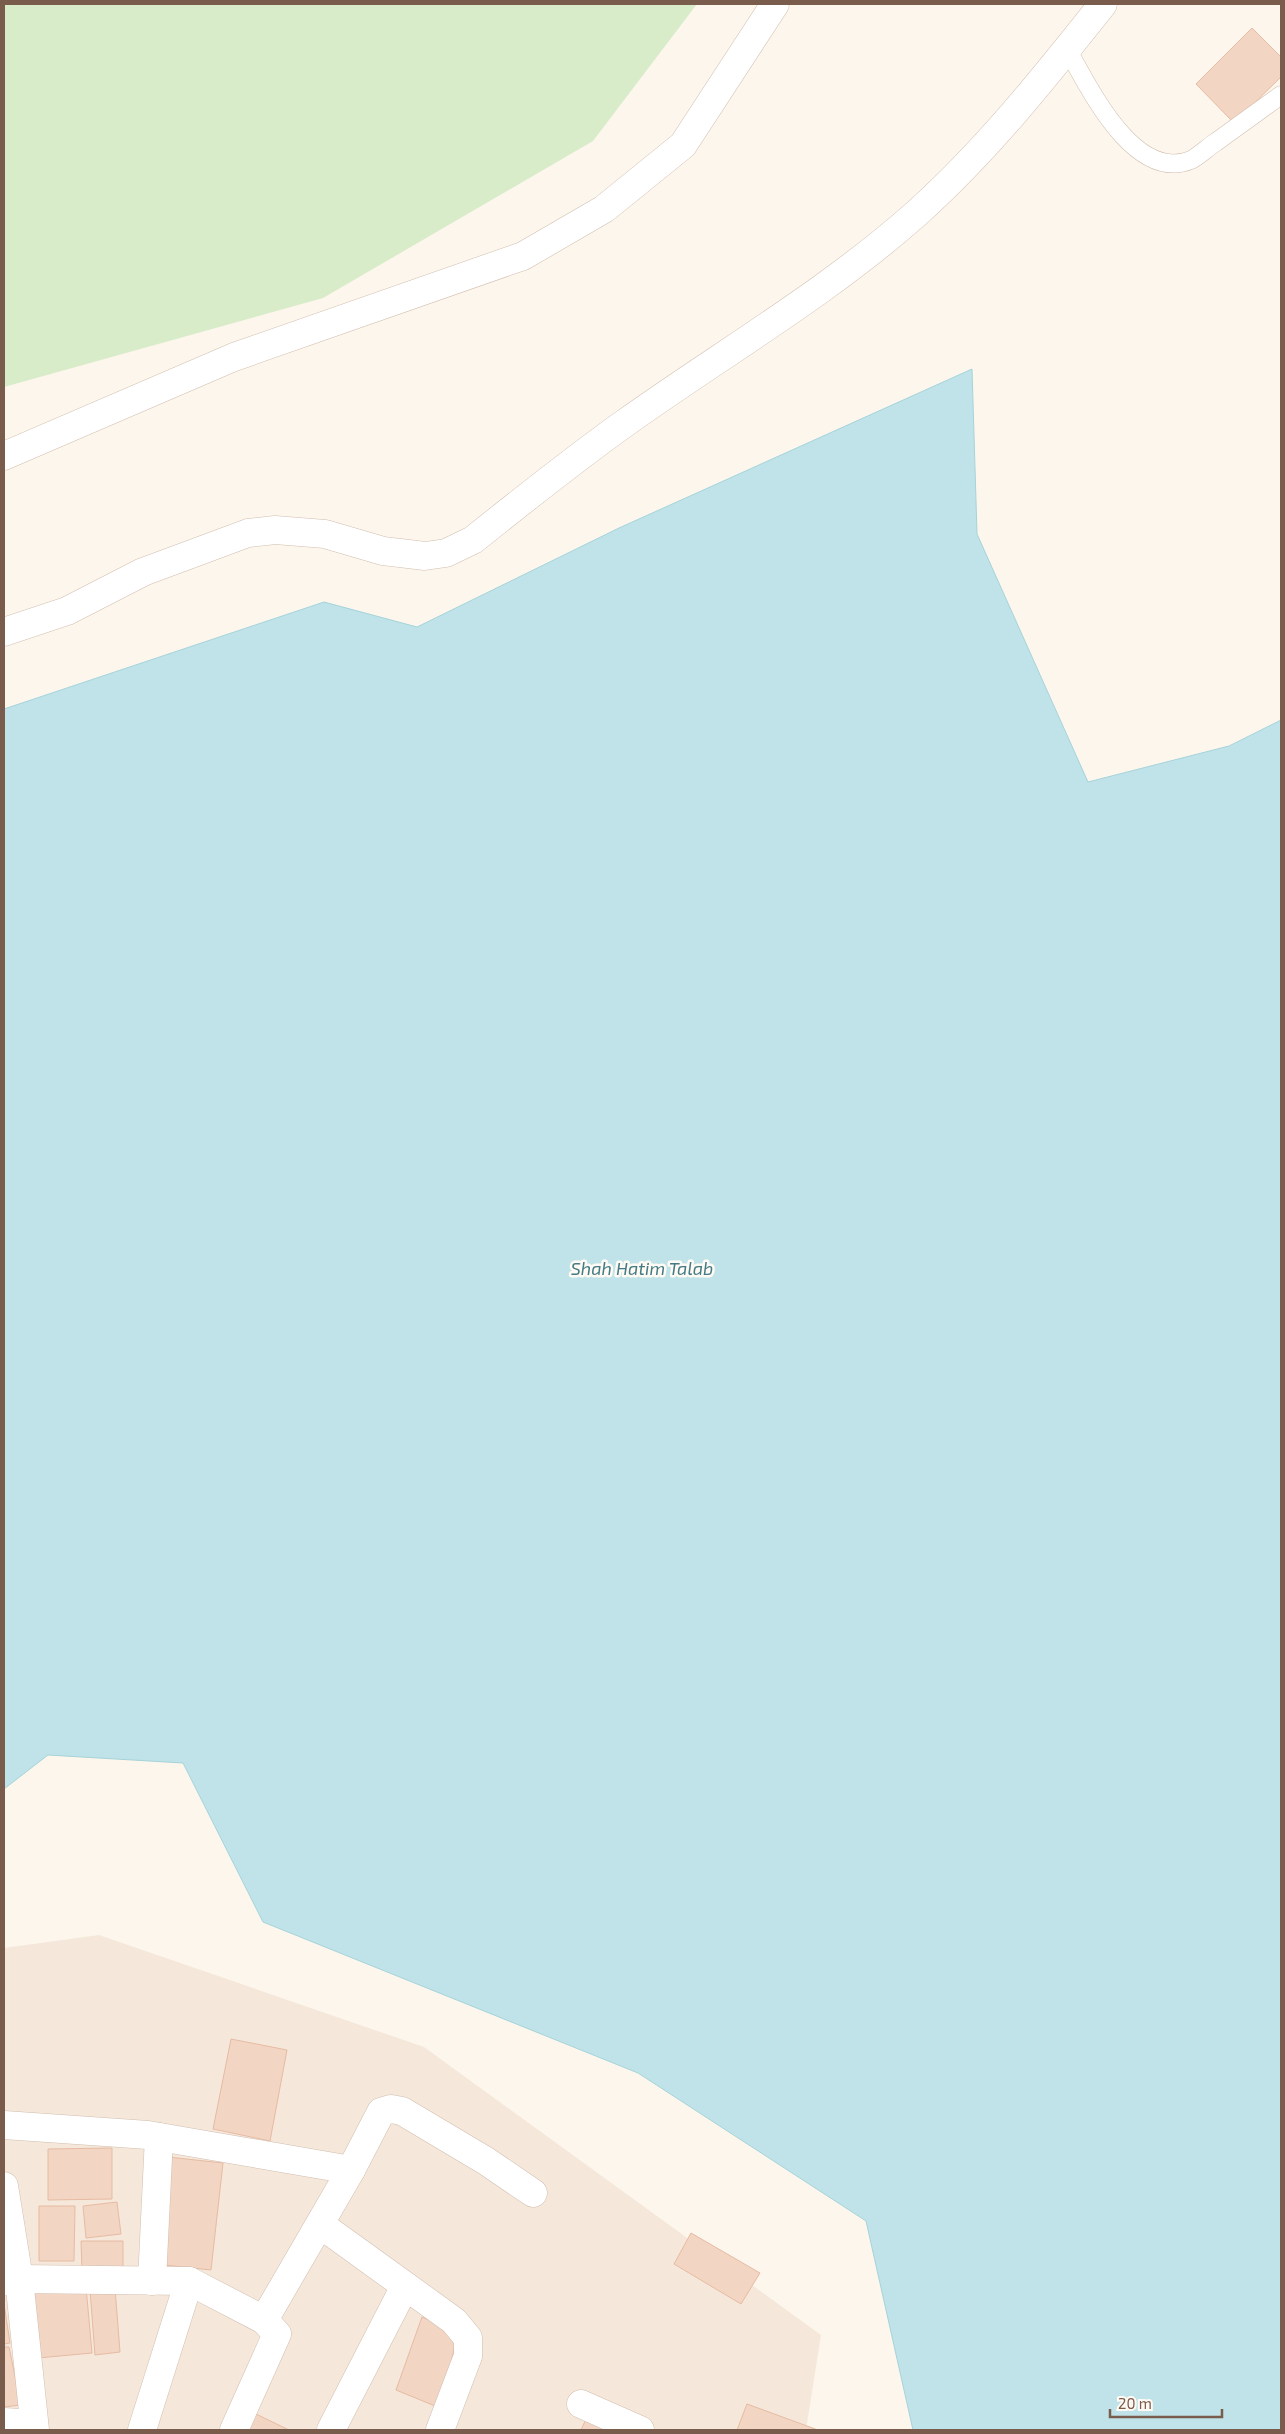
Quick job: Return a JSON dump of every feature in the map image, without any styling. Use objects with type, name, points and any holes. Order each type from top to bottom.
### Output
[{"type":"street","points":[[4,456],[234,357],[523,256],[604,209],[683,145],[775,4]]},
{"type":"street","points":[[4,632],[67,611],[143,572],[248,533],[275,530],[325,534],[383,551],[425,556],[446,553],[473,540],[625,423],[793,309],[916,214],[970,164],[1103,4]]},
{"type":"street","points":[[264,2320],[321,2225],[381,2112],[391,2108],[402,2111],[533,2193]]},
{"type":"street","points":[[4,2124],[159,2137],[351,2170]]},
{"type":"street","points":[[152,2281],[159,2137]]},
{"type":"street","points":[[4,2186],[11,2280],[34,2427],[4,2422]]},
{"type":"street","points":[[321,2225],[454,2321],[468,2338],[468,2356],[440,2430]]},
{"type":"street","points":[[11,2280],[189,2281],[264,2320],[277,2334],[234,2430]]},
{"type":"street","points":[[142,2430],[189,2281]]},
{"type":"street","points":[[333,2430],[405,2286]]},
{"type":"street","points":[[581,2404],[640,2430]]},
{"type":"lane","points":[[1067,49],[1105,113],[1133,146],[1147,157],[1169,163],[1191,160],[1281,95]]},
{"type":"shaded area","points":[[99,1935],[424,2047],[821,2335],[806,2430],[4,2430],[4,1948]]},
{"type":"green space","points":[[4,4],[697,4],[593,141],[323,298],[4,387]]},
{"type":"water","name":"Shah Hatim Talab","points":[[972,369],[977,534],[1088,782],[1229,746],[1281,720],[1281,2430],[913,2430],[866,2221],[638,2073],[263,1922],[183,1763],[48,1755],[4,1789],[4,709],[324,602],[417,627],[619,528]]},
{"type":"building","points":[[1252,28],[1281,57],[1281,77],[1234,123],[1196,84]]},
{"type":"building","points":[[231,2039],[287,2050],[270,2141],[213,2129]]},
{"type":"building","points":[[112,2148],[112,2199],[48,2200],[48,2149]]},
{"type":"building","points":[[168,2157],[223,2163],[211,2270],[156,2264]]},
{"type":"building","points":[[117,2202],[121,2234],[86,2238],[83,2206]]},
{"type":"building","points":[[39,2206],[75,2206],[74,2261],[39,2261]]},
{"type":"building","points":[[691,2233],[760,2273],[741,2304],[674,2264]]},
{"type":"building","points":[[81,2241],[123,2241],[123,2270],[82,2271]]},
{"type":"building","points":[[86,2287],[92,2353],[38,2358],[32,2292]]},
{"type":"building","points":[[115,2288],[120,2352],[95,2355],[90,2290]]},
{"type":"building","points":[[4,2304],[10,2343],[4,2344]]},
{"type":"building","points":[[422,2317],[458,2333],[440,2408],[396,2390]]},
{"type":"building","points":[[4,2347],[9,2347],[21,2405],[4,2407]]},
{"type":"building","points":[[747,2404],[818,2430],[737,2430]]},
{"type":"building","points":[[254,2413],[289,2430],[246,2430]]},
{"type":"building","points":[[586,2419],[612,2430],[581,2430]]}]
